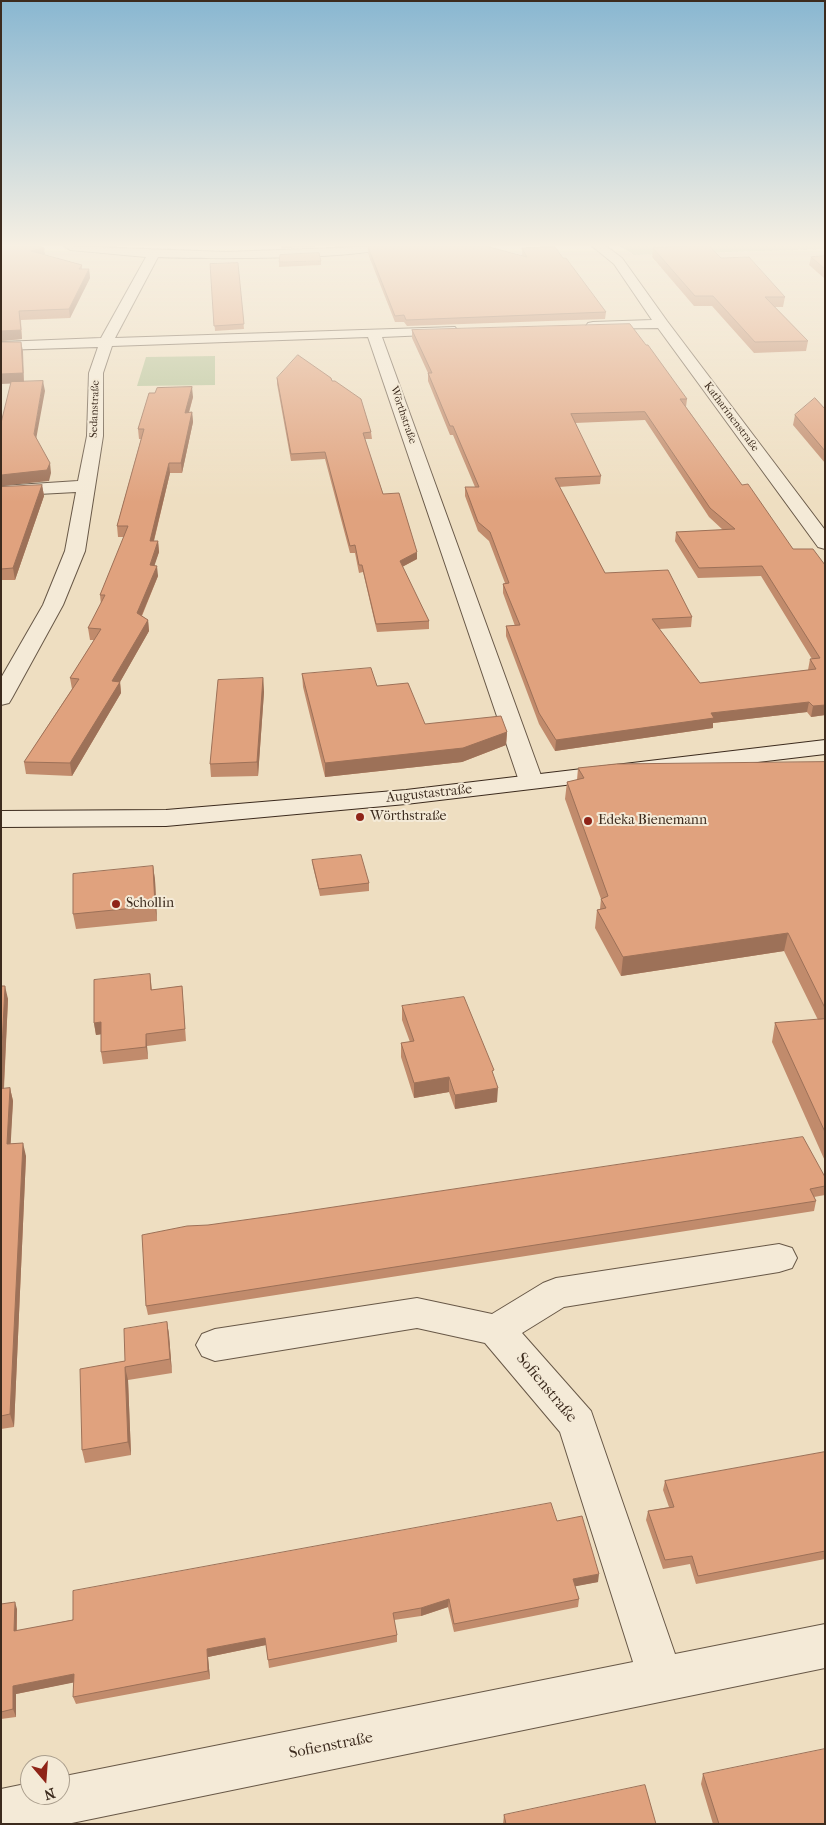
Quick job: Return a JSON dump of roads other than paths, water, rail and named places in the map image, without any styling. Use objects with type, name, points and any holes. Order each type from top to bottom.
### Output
[{"type":"street","name":"Sedanstraße","points":[[1,698],[53,604],[75,551],[95,436],[96,373],[112,331]]},
{"type":"street","points":[[1,346],[107,340],[429,331]]},
{"type":"street","name":"Katharinenstraße","points":[[667,331],[825,543]]},
{"type":"street","name":"Wörthstraße","points":[[374,333],[531,781]]},
{"type":"street","points":[[1,491],[86,486]]},
{"type":"street","name":"Augustastraße","points":[[1,819],[166,818],[406,796],[825,747]]},
{"type":"street","points":[[215,1345],[417,1313],[496,1330],[556,1293],[779,1258]]},
{"type":"street","name":"Sofienstraße","points":[[496,1330],[577,1423],[661,1680]]},
{"type":"street","name":"Sofienstraße","points":[[1,1813],[825,1646]]},
{"type":"place","name":"Wörthstraße","points":[[360,817]]},
{"type":"place","name":"Edeka Bienemann","points":[[588,821]]},
{"type":"place","name":"Schollin","points":[[116,904]]}]
